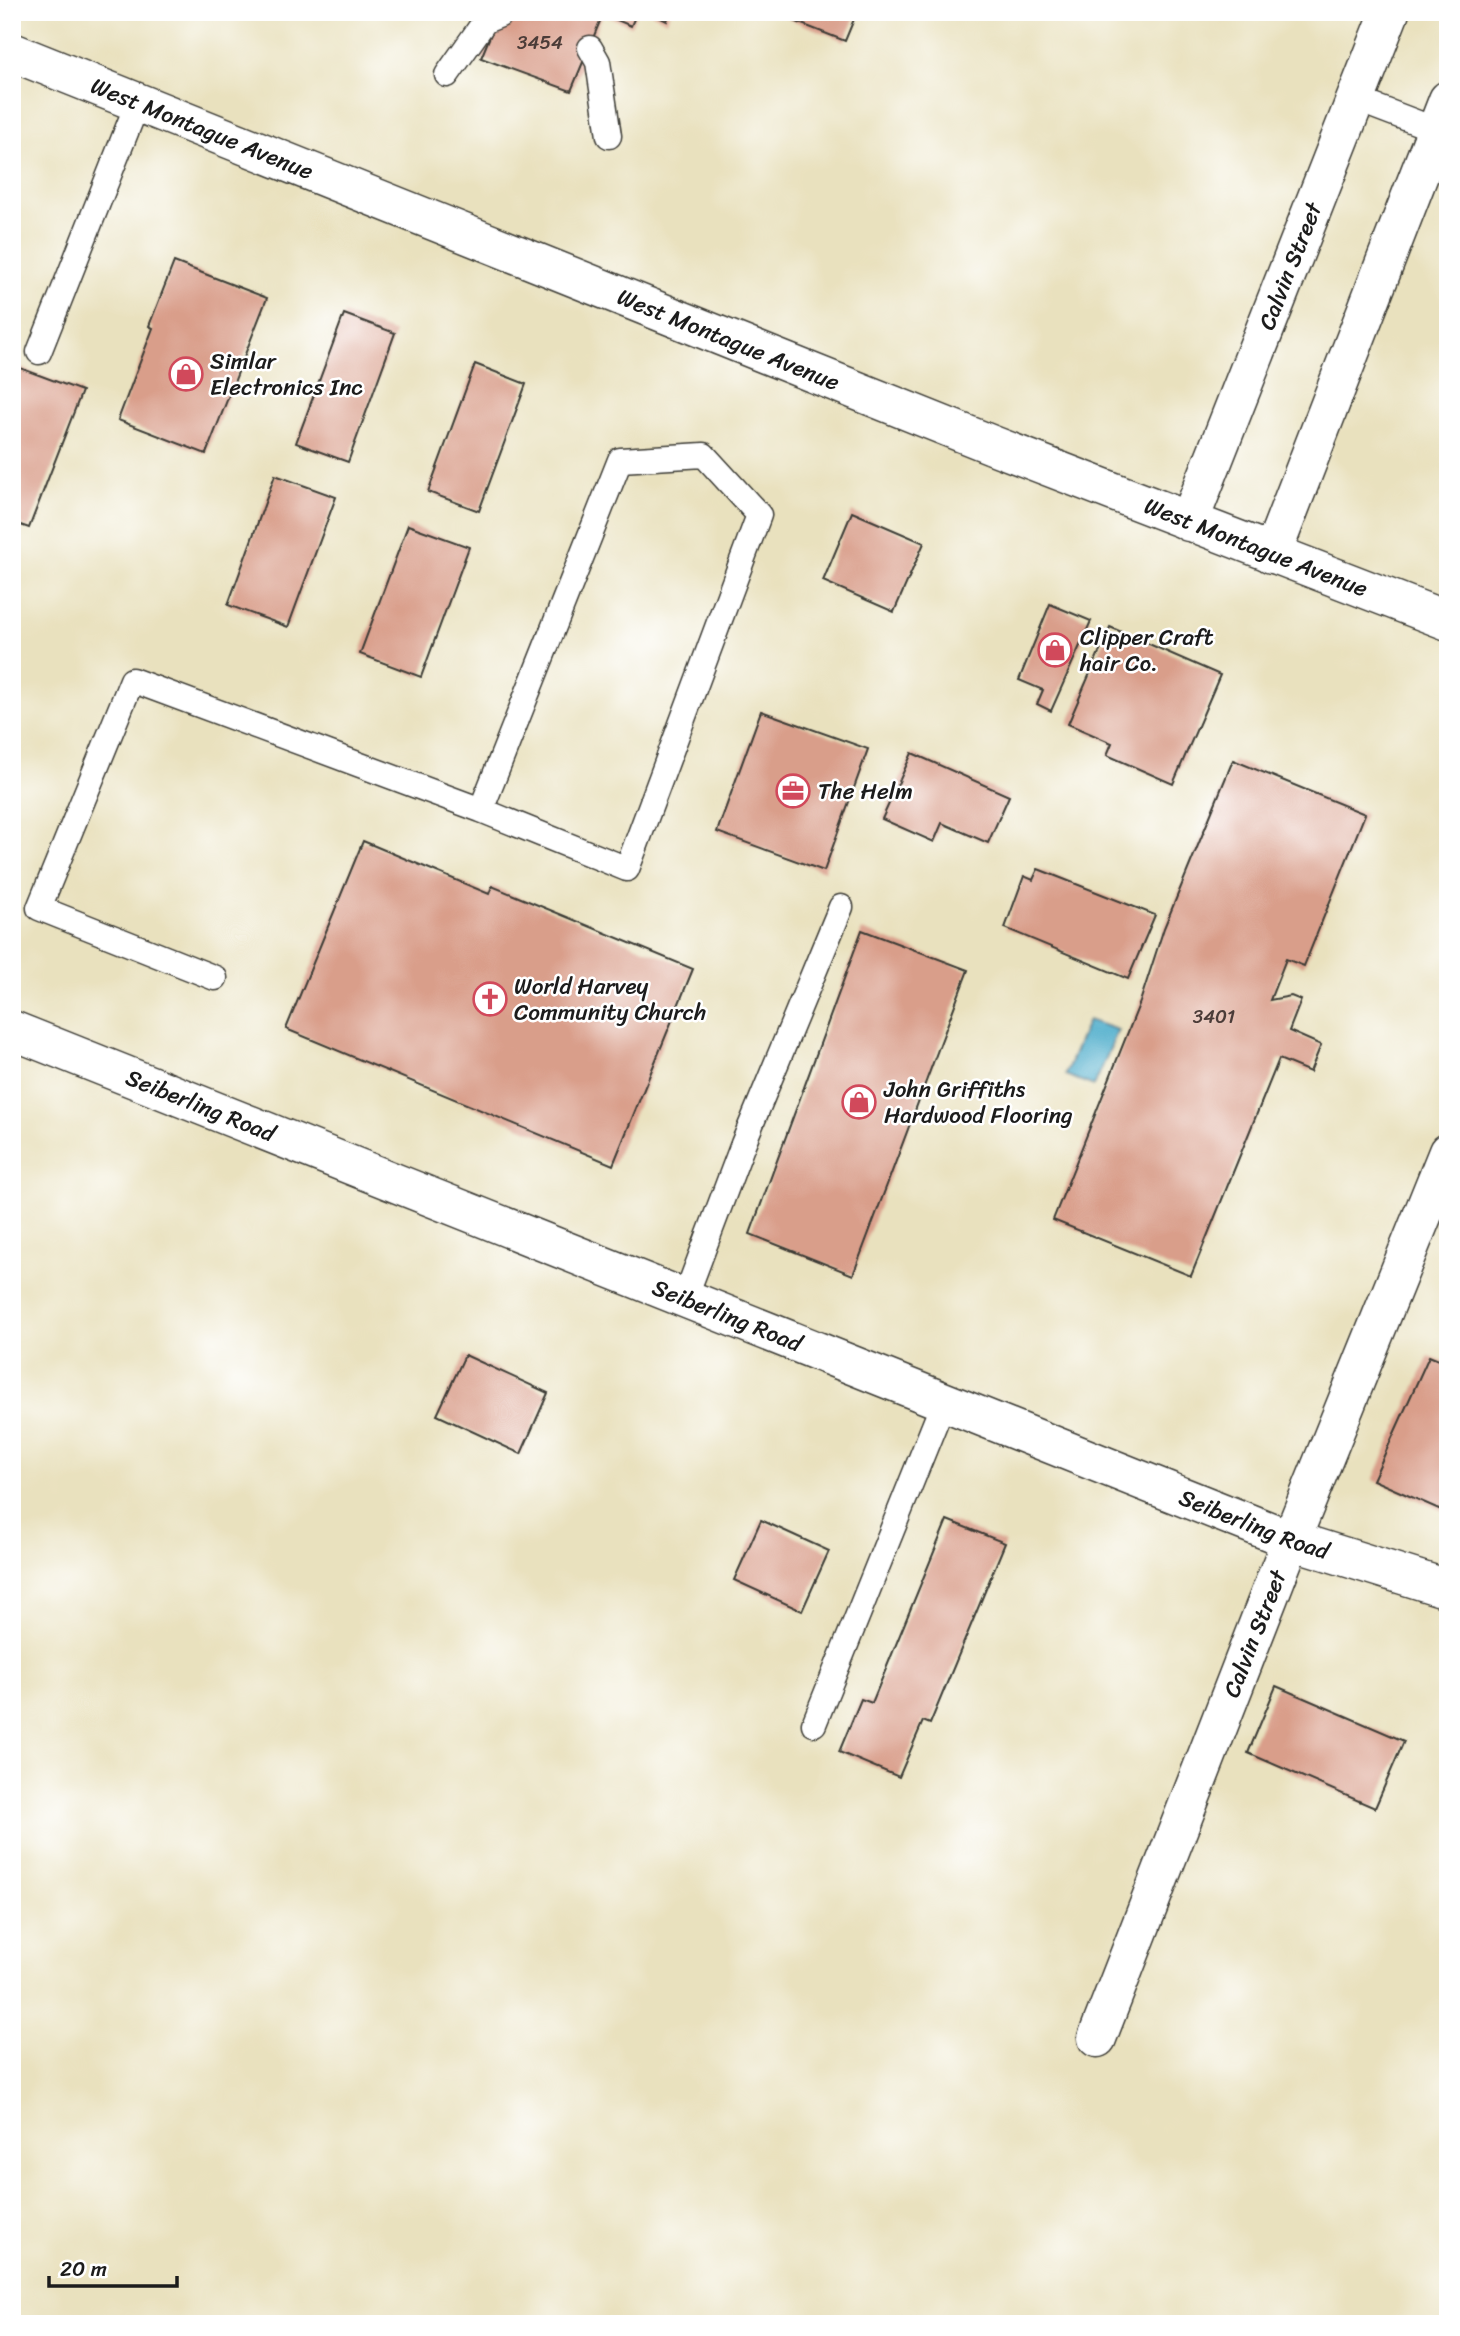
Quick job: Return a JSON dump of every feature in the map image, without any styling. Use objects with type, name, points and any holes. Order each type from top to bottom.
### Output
[{"type":"street","name":"Calvin Street","points":[[1189,522],[1390,12]]},
{"type":"street","name":"West Montague Avenue","points":[[12,52],[995,446],[1448,621]]},
{"type":"street","points":[[1272,554],[1444,122]]},
{"type":"street","name":"Seiberling Road","points":[[12,1030],[1291,1540],[1448,1589]]},
{"type":"street","name":"Calvin Street","points":[[1097,2038],[1291,1540],[1448,1152]]},
{"type":"lane","points":[[447,75],[485,21],[500,15]]},
{"type":"lane","points":[[590,48],[598,62],[609,136]]},
{"type":"lane","points":[[1355,99],[1444,122]]},
{"type":"lane","points":[[39,352],[138,102]]},
{"type":"lane","points":[[215,978],[39,908],[132,680],[481,810],[627,869],[759,516],[704,454],[620,460],[481,810]]},
{"type":"lane","points":[[685,1298],[743,1144],[841,907]]},
{"type":"lane","points":[[814,1724],[944,1401]]},
{"type":"water","points":[[1088,1020],[1118,1030],[1094,1086],[1065,1075]]},
{"type":"building","points":[[500,12],[637,12],[631,26],[603,14],[571,91],[481,58]]},
{"type":"building","points":[[649,12],[670,12],[667,21]]},
{"type":"building","points":[[771,12],[857,12],[845,41]]},
{"type":"building","name":"Simlar Electronics Inc","points":[[174,262],[267,298],[206,454],[118,420],[153,328],[149,326]]},
{"type":"building","points":[[344,314],[395,333],[348,462],[296,443]]},
{"type":"building","points":[[475,364],[526,384],[479,511],[428,492]]},
{"type":"building","points":[[12,365],[82,391],[29,528],[12,522]]},
{"type":"building","points":[[275,475],[336,497],[288,627],[228,605]]},
{"type":"building","points":[[852,512],[924,543],[894,612],[823,581]]},
{"type":"building","points":[[408,525],[469,547],[421,677],[360,654]]},
{"type":"building","name":"Clipper Craft hair Co.","points":[[1050,604],[1091,621],[1051,711],[1037,704],[1043,690],[1019,680]]},
{"type":"building","points":[[1110,627],[1220,675],[1173,784],[1107,755],[1112,743],[1068,724]]},
{"type":"building","name":"The Helm","points":[[761,711],[868,749],[824,871],[717,832]]},
{"type":"building","points":[[912,753],[1009,796],[988,843],[942,823],[934,842],[882,819]]},
{"type":"building","points":[[1233,760],[1365,814],[1304,966],[1286,959],[1270,1000],[1291,996],[1301,1000],[1289,1031],[1321,1045],[1310,1072],[1279,1059],[1191,1276],[1053,1220],[1140,1002],[1164,928]]},
{"type":"building","name":"World Harvey Community Church","points":[[363,841],[489,894],[492,886],[693,969],[613,1165],[286,1029]]},
{"type":"building","points":[[1038,869],[1155,915],[1128,979],[1005,928],[1024,876],[1033,880]]},
{"type":"building","name":"John Griffiths Hardwood Flooring","points":[[862,930],[968,970],[853,1275],[750,1234]]},
{"type":"building","points":[[465,1355],[548,1393],[521,1454],[437,1415]]},
{"type":"building","points":[[1429,1356],[1448,1364],[1448,1513],[1373,1480]]},
{"type":"building","points":[[761,1520],[829,1551],[802,1611],[734,1580]]},
{"type":"building","points":[[947,1520],[1005,1543],[930,1724],[923,1721],[899,1777],[839,1752],[861,1699],[872,1703]]},
{"type":"building","points":[[1276,1686],[1404,1741],[1375,1808],[1248,1753]]},
{"type":"building","points":[[1382,2320],[1407,2322],[1407,2324],[1382,2324]]},
{"type":"place","name":"Simlar Electronics Inc","points":[[186,374]]},
{"type":"place","name":"Clipper Craft hair Co.","points":[[1055,650]]},
{"type":"place","name":"The Helm","points":[[793,791]]},
{"type":"place","name":"World Harvey Community Church","points":[[490,999]]},
{"type":"place","name":"John Griffiths Hardwood Flooring","points":[[859,1102]]}]
